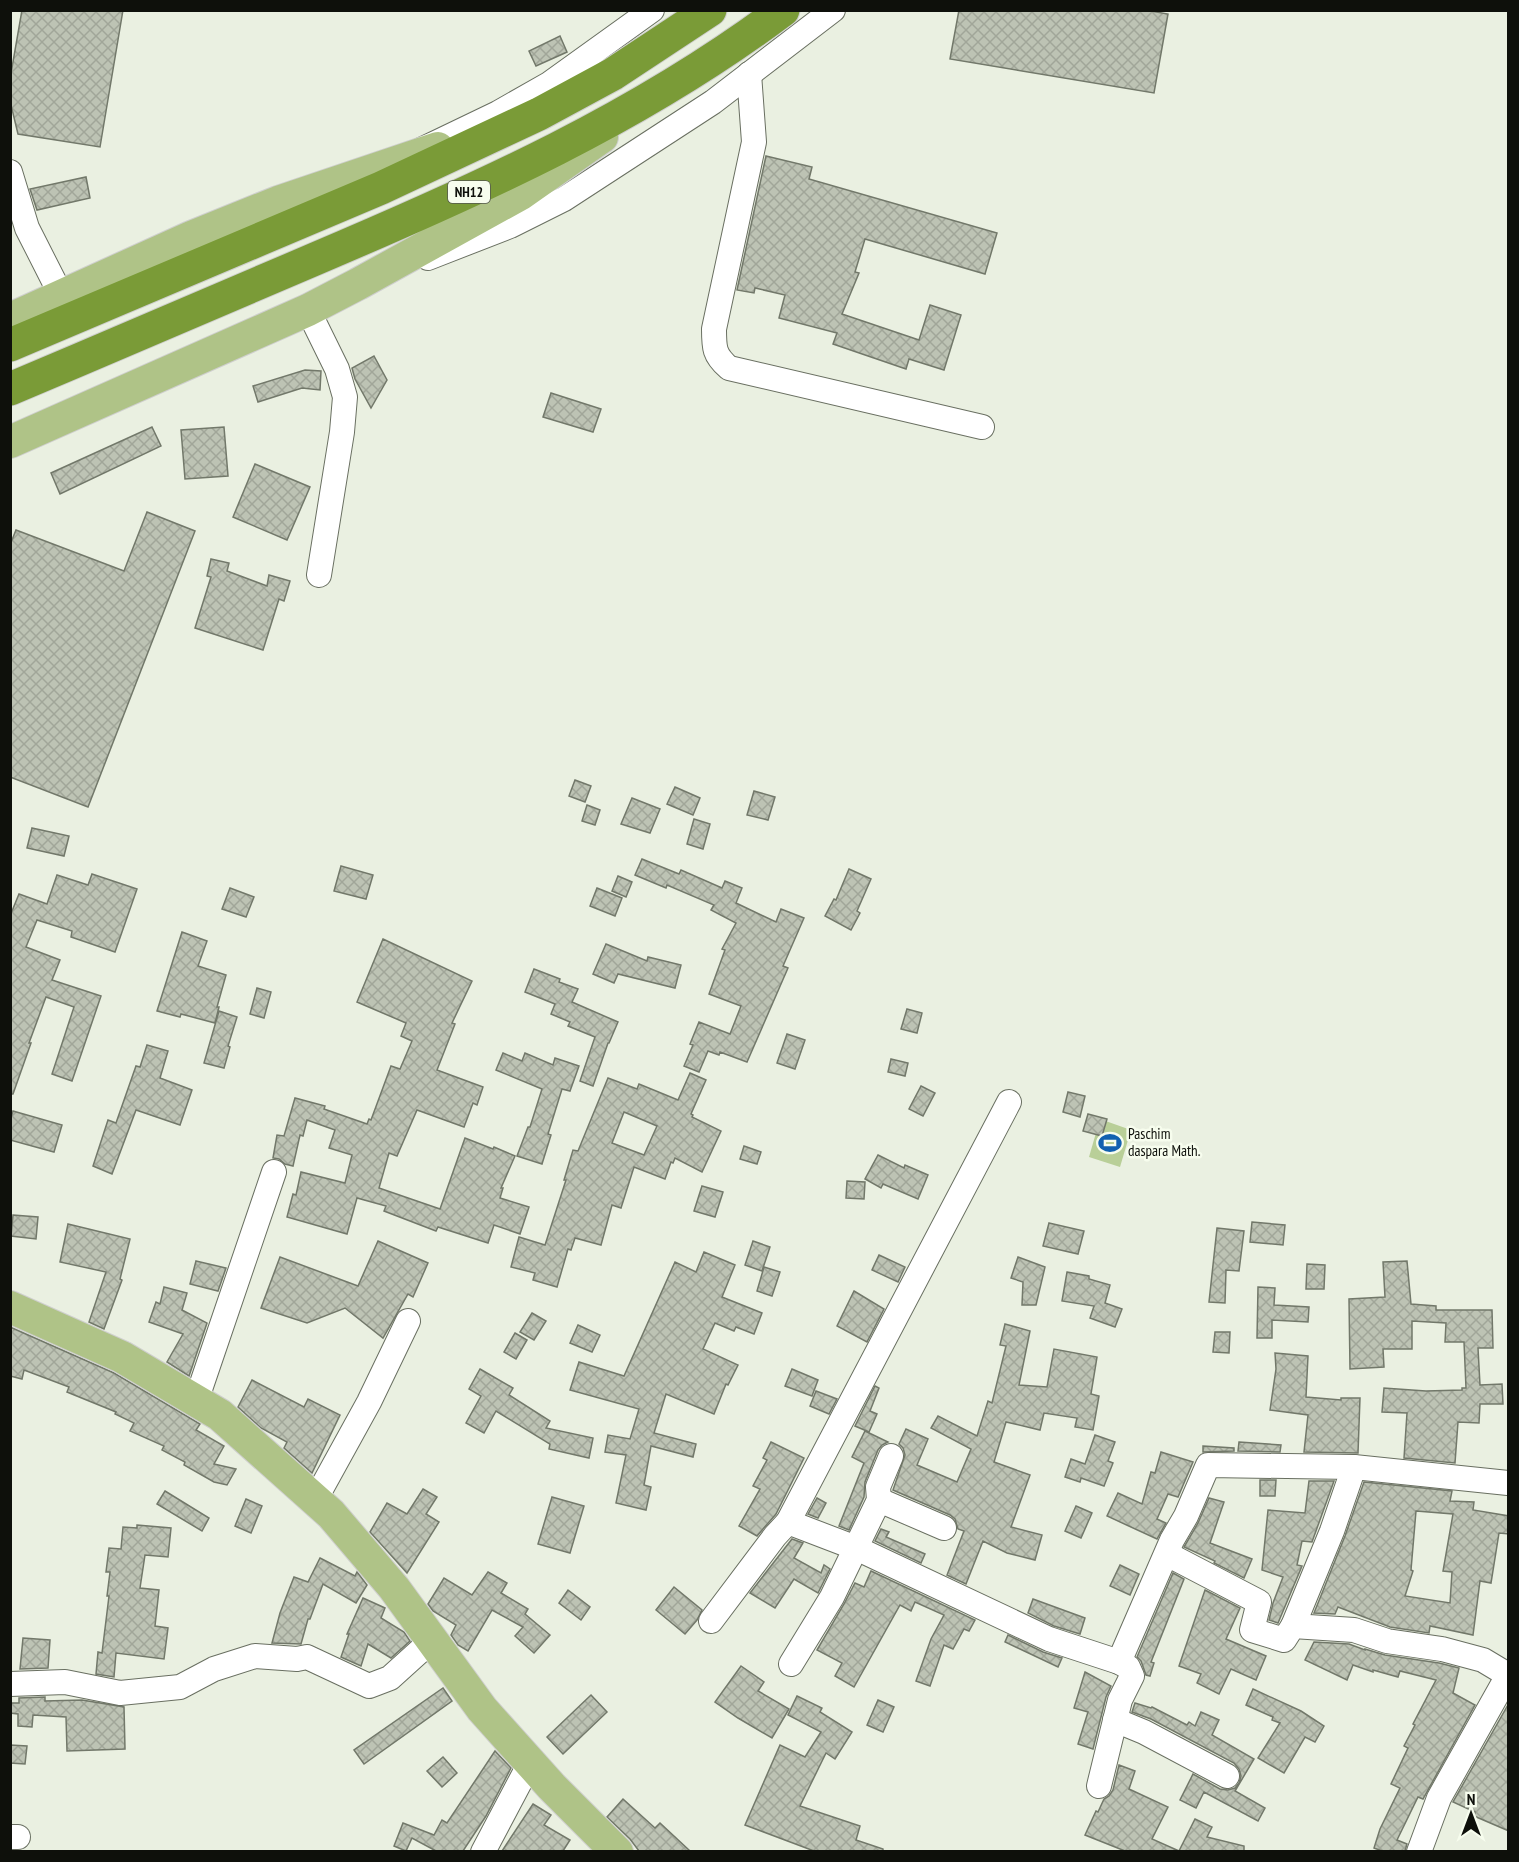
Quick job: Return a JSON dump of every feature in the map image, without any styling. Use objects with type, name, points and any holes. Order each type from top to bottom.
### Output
[{"type":"highway","name":"NH12","points":[[10,345],[381,188],[539,114],[613,74],[710,10]]},
{"type":"highway","name":"NH12","points":[[10,389],[393,226],[518,170],[661,94],[720,56],[783,10]]},
{"type":"main road","points":[[10,442],[308,310],[358,284],[520,194],[661,94]]},
{"type":"main road","points":[[10,319],[202,232],[278,202],[539,114]]},
{"type":"main road","points":[[10,1307],[122,1357],[220,1415],[331,1514],[394,1588],[482,1709],[617,1851]]},
{"type":"street","points":[[380,168],[448,138],[538,90],[652,10]]},
{"type":"street","points":[[358,284],[510,226],[564,199],[713,102],[833,10]]},
{"type":"street","points":[[749,74],[754,142],[714,329],[714,346],[718,358],[729,368],[982,428]]},
{"type":"street","points":[[10,172],[27,228],[61,295]]},
{"type":"street","points":[[308,310],[337,369],[345,397],[342,432],[319,575]]},
{"type":"street","points":[[711,1621],[788,1522],[1009,1102]]},
{"type":"street","points":[[196,1401],[274,1172]]},
{"type":"street","points":[[315,1500],[369,1402],[408,1321]]},
{"type":"street","points":[[791,1664],[832,1597],[879,1500],[878,1487],[891,1456]]},
{"type":"street","points":[[1119,1662],[1172,1540],[1200,1488],[1208,1466],[1354,1467],[1509,1483]]},
{"type":"street","points":[[1167,1554],[1260,1602],[1251,1630],[1284,1640],[1293,1626],[1332,1531],[1354,1467]]},
{"type":"street","points":[[879,1500],[944,1528]]},
{"type":"street","points":[[788,1522],[855,1548],[1049,1639],[1128,1667],[1132,1676],[1120,1700],[1099,1786]]},
{"type":"street","points":[[1293,1626],[1354,1630],[1387,1641],[1442,1649],[1483,1660],[1509,1675]]},
{"type":"street","points":[[10,1684],[65,1682],[120,1693],[180,1687],[214,1669],[255,1656],[297,1659],[307,1657],[369,1686],[390,1678],[432,1640]]},
{"type":"street","points":[[1419,1851],[1438,1798],[1503,1684],[1509,1680]]},
{"type":"street","points":[[1115,1720],[1144,1732],[1227,1776]]},
{"type":"street","points":[[483,1851],[530,1762]]},
{"type":"green space","name":"Paschim daspara Math.","points":[[1100,1119],[1131,1130],[1120,1167],[1089,1157]]},
{"type":"building","points":[[22,10],[123,10],[100,147],[18,134],[10,101],[10,79]]},
{"type":"building","points":[[959,10],[1145,10],[1168,14],[1154,93],[950,59]]},
{"type":"building","points":[[560,36],[567,52],[536,66],[529,51]]},
{"type":"building","points":[[766,156],[812,167],[809,179],[997,233],[985,274],[865,239],[855,272],[859,273],[842,314],[919,340],[930,305],[961,315],[944,370],[909,359],[906,369],[833,344],[837,333],[779,318],[785,295],[755,288],[754,293],[737,290]]},
{"type":"building","points":[[86,177],[90,198],[37,210],[30,189]]},
{"type":"building","points":[[374,356],[387,380],[371,408],[355,379],[352,368]]},
{"type":"building","points":[[305,370],[321,371],[320,390],[302,388],[258,402],[253,386]]},
{"type":"building","points":[[551,393],[601,409],[593,432],[543,417]]},
{"type":"building","points":[[152,427],[161,446],[60,494],[51,473]]},
{"type":"building","points":[[224,427],[228,476],[185,479],[181,430]]},
{"type":"building","points":[[255,464],[310,487],[287,540],[233,517]]},
{"type":"building","points":[[147,512],[195,531],[88,807],[10,777],[10,545],[16,530],[124,571]]},
{"type":"building","points":[[211,559],[229,563],[227,571],[267,586],[269,575],[290,581],[284,601],[279,599],[263,650],[195,628],[211,577],[207,576]]},
{"type":"building","points":[[575,780],[591,786],[585,802],[569,796]]},
{"type":"building","points":[[675,787],[700,798],[693,815],[667,804]]},
{"type":"building","points":[[754,791],[775,797],[768,820],[747,815]]},
{"type":"building","points":[[632,798],[660,809],[650,833],[621,824]]},
{"type":"building","points":[[587,805],[600,810],[595,825],[582,821]]},
{"type":"building","points":[[694,819],[710,824],[703,849],[687,844]]},
{"type":"building","points":[[32,828],[69,836],[64,856],[27,848]]},
{"type":"building","points":[[642,859],[679,874],[681,870],[722,888],[725,881],[742,888],[736,903],[776,922],[781,909],[804,918],[783,966],[788,968],[747,1062],[720,1052],[719,1055],[708,1051],[699,1072],[684,1066],[699,1022],[730,1034],[741,1006],[709,994],[725,950],[722,949],[736,923],[711,910],[714,905],[667,885],[666,888],[635,875]]},
{"type":"building","points":[[341,866],[373,875],[366,899],[334,891]]},
{"type":"building","points":[[849,869],[871,879],[857,911],[860,913],[851,930],[825,916],[834,899],[836,900]]},
{"type":"building","points":[[92,874],[137,889],[115,952],[71,937],[72,931],[37,920],[26,947],[60,960],[52,980],[101,996],[72,1081],[52,1074],[74,1007],[46,997],[13,1094],[10,1094],[10,916],[19,894],[47,904],[57,875],[88,885]]},
{"type":"building","points":[[618,876],[632,882],[626,897],[612,891]]},
{"type":"building","points":[[230,888],[254,897],[246,917],[222,909]]},
{"type":"building","points":[[597,888],[622,898],[615,916],[590,906]]},
{"type":"building","points":[[182,932],[207,941],[198,966],[226,975],[215,1023],[181,1014],[180,1017],[157,1011]]},
{"type":"building","points":[[383,939],[472,981],[452,1023],[455,1024],[437,1070],[483,1087],[477,1105],[473,1103],[464,1127],[417,1110],[397,1156],[389,1153],[379,1188],[440,1209],[465,1138],[493,1149],[494,1147],[515,1156],[501,1188],[503,1188],[500,1198],[529,1207],[520,1234],[494,1225],[488,1243],[438,1227],[436,1231],[384,1211],[386,1206],[357,1198],[347,1234],[287,1217],[293,1194],[296,1195],[301,1172],[345,1183],[352,1155],[329,1148],[335,1130],[307,1120],[303,1136],[300,1135],[293,1166],[273,1158],[277,1135],[284,1136],[295,1098],[325,1106],[324,1109],[367,1124],[369,1119],[371,1120],[391,1066],[400,1069],[412,1041],[401,1036],[406,1023],[357,1002]]},
{"type":"building","points":[[606,944],[647,961],[648,957],[681,965],[675,988],[618,974],[614,983],[593,974]]},
{"type":"building","points":[[534,969],[578,989],[572,1002],[618,1022],[593,1086],[580,1081],[595,1037],[568,1026],[570,1022],[551,1014],[555,1004],[525,992]]},
{"type":"building","points":[[257,988],[271,992],[264,1018],[250,1014]]},
{"type":"building","points":[[907,1009],[922,1013],[917,1033],[901,1029]]},
{"type":"building","points":[[219,1011],[237,1017],[224,1068],[204,1063]]},
{"type":"building","points":[[787,1034],[805,1040],[795,1069],[777,1063]]},
{"type":"building","points":[[147,1045],[168,1051],[160,1078],[192,1090],[180,1125],[136,1110],[112,1174],[93,1166],[108,1120],[116,1123],[136,1066],[140,1067]]},
{"type":"building","points":[[503,1053],[522,1061],[525,1053],[553,1065],[555,1058],[579,1066],[570,1091],[562,1089],[548,1134],[551,1135],[542,1164],[517,1156],[528,1127],[530,1127],[542,1089],[496,1070]]},
{"type":"building","points":[[891,1059],[908,1063],[905,1076],[888,1072]]},
{"type":"building","points":[[690,1073],[706,1080],[691,1114],[692,1117],[721,1131],[702,1172],[675,1158],[673,1163],[671,1162],[665,1179],[634,1167],[621,1208],[612,1205],[601,1245],[575,1238],[571,1250],[568,1249],[557,1287],[533,1280],[535,1273],[511,1267],[519,1237],[545,1245],[573,1150],[578,1151],[608,1078],[637,1089],[639,1084],[678,1100]],"holes":[[[624,1112],[657,1126],[644,1155],[612,1143]]]},
{"type":"building","points":[[921,1086],[935,1093],[923,1116],[909,1109]]},
{"type":"building","points":[[1068,1092],[1085,1096],[1080,1117],[1063,1112]]},
{"type":"building","points":[[13,1111],[62,1125],[54,1152],[10,1140],[10,1121]]},
{"type":"building","points":[[1088,1114],[1107,1119],[1102,1136],[1083,1131]]},
{"type":"building","points":[[744,1146],[761,1152],[757,1164],[740,1159]]},
{"type":"building","points":[[878,1155],[904,1168],[905,1165],[928,1175],[918,1199],[883,1184],[881,1188],[865,1179]]},
{"type":"building","points":[[847,1181],[865,1182],[864,1199],[846,1198]]},
{"type":"building","points":[[702,1186],[723,1192],[715,1217],[694,1211]]},
{"type":"building","points":[[13,1215],[38,1217],[36,1239],[11,1236]]},
{"type":"building","points":[[1252,1222],[1285,1225],[1283,1245],[1250,1242]]},
{"type":"building","points":[[1049,1223],[1084,1231],[1078,1254],[1043,1246]]},
{"type":"building","points":[[68,1224],[130,1239],[120,1279],[122,1280],[104,1329],[89,1322],[106,1272],[60,1262]]},
{"type":"building","points":[[1217,1228],[1244,1231],[1239,1271],[1226,1270],[1225,1303],[1209,1302]]},
{"type":"building","points":[[378,1241],[428,1263],[413,1297],[408,1294],[383,1338],[345,1308],[307,1323],[261,1308],[280,1257],[358,1286]]},
{"type":"building","points":[[753,1241],[770,1247],[762,1271],[745,1265]]},
{"type":"building","points":[[704,1252],[735,1265],[722,1297],[762,1313],[754,1334],[736,1327],[734,1331],[715,1323],[703,1349],[738,1365],[728,1385],[726,1384],[714,1414],[666,1394],[654,1433],[696,1444],[693,1457],[651,1446],[644,1485],[651,1487],[646,1510],[616,1503],[626,1455],[605,1452],[608,1435],[630,1439],[639,1409],[570,1390],[579,1362],[624,1376],[675,1262],[696,1272]]},
{"type":"building","points":[[879,1255],[905,1267],[898,1282],[872,1270]]},
{"type":"building","points":[[1018,1257],[1045,1267],[1036,1305],[1022,1305],[1023,1282],[1011,1278]]},
{"type":"building","points":[[196,1261],[226,1268],[218,1291],[190,1284]]},
{"type":"building","points":[[1407,1261],[1411,1304],[1436,1306],[1436,1310],[1492,1310],[1493,1348],[1478,1348],[1480,1385],[1502,1384],[1503,1404],[1480,1404],[1479,1423],[1458,1422],[1455,1463],[1404,1458],[1407,1413],[1382,1412],[1384,1388],[1426,1391],[1466,1388],[1464,1342],[1445,1342],[1446,1323],[1412,1321],[1412,1349],[1383,1349],[1384,1367],[1350,1369],[1349,1299],[1385,1297],[1383,1262]]},
{"type":"building","points":[[1307,1264],[1325,1265],[1324,1289],[1306,1289]]},
{"type":"building","points":[[764,1267],[780,1272],[772,1296],[757,1291]]},
{"type":"building","points":[[1067,1272],[1089,1276],[1089,1279],[1110,1285],[1105,1303],[1122,1309],[1115,1327],[1090,1318],[1094,1306],[1062,1301]]},
{"type":"building","points":[[164,1287],[187,1293],[182,1310],[207,1323],[189,1376],[167,1362],[183,1334],[149,1322],[156,1302],[160,1304]]},
{"type":"building","points":[[1258,1287],[1275,1288],[1274,1305],[1309,1307],[1308,1322],[1272,1320],[1272,1338],[1257,1338]]},
{"type":"building","points":[[854,1291],[884,1309],[867,1342],[837,1326]]},
{"type":"building","points":[[532,1313],[546,1321],[534,1340],[520,1332]]},
{"type":"building","points":[[1005,1324],[1030,1331],[1019,1385],[1047,1387],[1054,1349],[1097,1357],[1091,1394],[1099,1396],[1093,1430],[1075,1427],[1077,1418],[1044,1413],[1040,1430],[1006,1422],[994,1462],[1030,1475],[1011,1527],[1042,1535],[1035,1560],[1007,1553],[983,1541],[966,1584],[947,1575],[964,1531],[958,1529],[955,1519],[893,1490],[905,1455],[899,1444],[906,1429],[928,1439],[917,1465],[957,1482],[971,1449],[931,1428],[938,1416],[977,1436],[988,1401],[992,1403],[1006,1346],[1000,1345]]},
{"type":"building","points":[[578,1325],[600,1335],[592,1352],[570,1343]]},
{"type":"building","points":[[10,1327],[114,1373],[200,1424],[196,1430],[224,1446],[214,1464],[236,1469],[227,1485],[214,1482],[184,1465],[185,1462],[162,1450],[164,1446],[130,1431],[134,1423],[115,1414],[116,1412],[67,1392],[69,1387],[24,1370],[22,1379],[10,1376]]},
{"type":"building","points":[[1215,1332],[1230,1332],[1229,1353],[1213,1352]]},
{"type":"building","points":[[515,1333],[527,1340],[516,1359],[504,1352]]},
{"type":"building","points":[[1275,1353],[1308,1356],[1306,1397],[1341,1400],[1341,1398],[1360,1398],[1358,1453],[1304,1452],[1308,1415],[1270,1410],[1276,1369]]},
{"type":"building","points":[[480,1369],[513,1388],[509,1395],[550,1421],[546,1428],[593,1438],[589,1458],[549,1449],[550,1444],[496,1411],[484,1433],[466,1423],[481,1396],[469,1389]]},
{"type":"building","points":[[792,1369],[818,1380],[812,1396],[785,1386]]},
{"type":"building","points":[[252,1380],[304,1407],[308,1399],[340,1415],[312,1473],[284,1448],[287,1442],[261,1428],[238,1407]]},
{"type":"building","points":[[875,1386],[879,1388],[870,1411],[877,1414],[869,1432],[855,1426]]},
{"type":"building","points":[[816,1391],[837,1399],[829,1414],[810,1406]]},
{"type":"building","points":[[865,1431],[888,1442],[878,1450],[865,1482],[864,1497],[849,1530],[839,1526],[864,1463],[852,1457]]},
{"type":"building","points":[[1095,1435],[1115,1442],[1108,1461],[1113,1463],[1104,1486],[1081,1478],[1080,1482],[1065,1477],[1071,1459],[1085,1464]]},
{"type":"building","points":[[771,1442],[804,1458],[776,1514],[757,1536],[739,1526],[760,1489],[753,1486],[767,1460],[763,1458]]},
{"type":"building","points":[[1239,1442],[1281,1445],[1280,1452],[1238,1451]]},
{"type":"building","points":[[1203,1446],[1234,1448],[1234,1451],[1203,1452]]},
{"type":"building","points":[[1161,1452],[1193,1462],[1178,1497],[1168,1494],[1157,1519],[1166,1523],[1157,1539],[1107,1516],[1118,1493],[1142,1504],[1151,1472],[1155,1473]]},
{"type":"building","points":[[1260,1480],[1276,1480],[1275,1496],[1260,1496]]},
{"type":"building","points":[[1309,1481],[1334,1481],[1312,1542],[1302,1541],[1297,1565],[1302,1566],[1278,1623],[1269,1620],[1283,1577],[1262,1570],[1268,1510],[1305,1513]]},
{"type":"building","points":[[1364,1482],[1452,1491],[1450,1501],[1474,1502],[1473,1510],[1509,1516],[1509,1534],[1499,1533],[1491,1583],[1480,1581],[1473,1635],[1430,1626],[1429,1633],[1390,1627],[1338,1607],[1335,1614],[1314,1613]],"holes":[[[1416,1511],[1453,1514],[1443,1571],[1452,1572],[1450,1603],[1405,1596],[1413,1571],[1411,1570]]]},
{"type":"building","points":[[423,1489],[437,1497],[426,1514],[439,1522],[407,1573],[370,1532],[387,1503],[407,1514]]},
{"type":"building","points":[[165,1491],[209,1518],[202,1531],[157,1504]]},
{"type":"building","points":[[552,1497],[584,1506],[570,1553],[538,1544]]},
{"type":"building","points":[[817,1498],[826,1503],[818,1518],[808,1514]]},
{"type":"building","points":[[1209,1498],[1224,1502],[1210,1543],[1252,1559],[1244,1578],[1184,1547]]},
{"type":"building","points":[[246,1499],[262,1506],[251,1533],[235,1526]]},
{"type":"building","points":[[1076,1506],[1092,1513],[1081,1538],[1065,1531]]},
{"type":"building","points":[[137,1525],[171,1528],[168,1557],[145,1555],[140,1588],[159,1590],[155,1626],[168,1628],[164,1659],[116,1653],[114,1677],[96,1674],[98,1652],[102,1653],[109,1596],[107,1596],[110,1572],[106,1572],[109,1548],[121,1549],[123,1527],[137,1528]]},
{"type":"building","points":[[881,1529],[889,1532],[886,1537],[925,1554],[921,1563],[875,1541]]},
{"type":"building","points":[[792,1539],[803,1543],[794,1558],[821,1573],[824,1565],[830,1569],[818,1593],[794,1579],[775,1608],[750,1593]]},
{"type":"building","points":[[320,1558],[355,1576],[357,1572],[367,1585],[356,1603],[323,1584],[310,1619],[308,1619],[301,1644],[272,1643],[280,1613],[294,1577],[308,1582]]},
{"type":"building","points":[[1120,1565],[1139,1574],[1130,1595],[1110,1586]]},
{"type":"building","points":[[871,1571],[975,1620],[969,1631],[964,1629],[953,1649],[944,1645],[930,1686],[916,1681],[931,1639],[944,1615],[915,1602],[911,1611],[900,1605],[854,1687],[835,1676],[842,1663],[817,1650],[855,1583],[864,1587]]},
{"type":"building","points":[[488,1572],[507,1583],[501,1593],[528,1609],[525,1614],[550,1635],[534,1653],[515,1636],[523,1627],[492,1610],[468,1651],[458,1645],[451,1635],[456,1625],[433,1611],[428,1604],[444,1578],[472,1595]]},
{"type":"building","points":[[1173,1573],[1184,1579],[1151,1662],[1154,1663],[1150,1676],[1146,1675],[1137,1657]]},
{"type":"building","points":[[674,1587],[702,1610],[685,1634],[656,1610]]},
{"type":"building","points":[[568,1590],[590,1607],[581,1620],[559,1603]]},
{"type":"building","points":[[1205,1590],[1240,1608],[1226,1639],[1266,1656],[1256,1680],[1231,1669],[1219,1694],[1197,1683],[1201,1674],[1179,1666]]},
{"type":"building","points":[[363,1598],[385,1608],[381,1618],[404,1632],[410,1641],[391,1658],[368,1644],[361,1666],[341,1657],[349,1634],[347,1634]]},
{"type":"building","points":[[1033,1599],[1085,1618],[1080,1634],[1054,1626],[1028,1613]]},
{"type":"building","points":[[1008,1635],[1043,1652],[1062,1658],[1058,1667],[1005,1642]]},
{"type":"building","points":[[23,1638],[50,1640],[48,1668],[20,1669]]},
{"type":"building","points":[[1314,1642],[1349,1644],[1385,1655],[1459,1668],[1453,1693],[1475,1705],[1423,1799],[1418,1797],[1397,1840],[1407,1844],[1405,1851],[1382,1851],[1374,1848],[1380,1829],[1400,1788],[1391,1784],[1408,1748],[1404,1746],[1436,1680],[1400,1671],[1398,1677],[1353,1665],[1347,1680],[1305,1660]]},
{"type":"building","points":[[741,1666],[764,1682],[758,1691],[789,1709],[772,1738],[715,1702]]},
{"type":"building","points":[[1085,1672],[1111,1686],[1093,1749],[1078,1744],[1088,1712],[1074,1708]]},
{"type":"building","points":[[443,1688],[452,1701],[364,1764],[354,1750]]},
{"type":"building","points":[[1253,1689],[1301,1711],[1324,1726],[1315,1742],[1305,1737],[1284,1773],[1258,1758],[1280,1723],[1272,1720],[1273,1717],[1246,1705]]},
{"type":"building","points":[[591,1695],[607,1712],[563,1754],[547,1737]]},
{"type":"building","points":[[797,1696],[822,1708],[820,1712],[852,1732],[835,1759],[826,1753],[800,1806],[860,1826],[856,1840],[883,1849],[883,1851],[814,1851],[745,1825],[780,1745],[805,1757],[821,1732],[788,1715]]},
{"type":"building","points":[[45,1697],[45,1701],[82,1700],[124,1707],[125,1749],[67,1751],[66,1717],[33,1715],[32,1727],[18,1726],[18,1714],[10,1713],[10,1703],[19,1703],[19,1698]]},
{"type":"building","points":[[878,1700],[894,1707],[883,1732],[867,1725]]},
{"type":"building","points":[[1135,1703],[1152,1707],[1187,1725],[1189,1722],[1195,1726],[1201,1712],[1219,1720],[1212,1735],[1254,1759],[1235,1791],[1265,1808],[1258,1821],[1204,1792],[1196,1808],[1180,1800],[1193,1774],[1220,1789],[1228,1790],[1235,1788],[1239,1783],[1241,1776],[1239,1769],[1234,1763],[1151,1719],[1132,1712]]},
{"type":"building","points":[[1509,1703],[1509,1831],[1474,1816],[1475,1812],[1453,1802]]},
{"type":"building","points":[[10,1745],[27,1746],[25,1764],[10,1763]]},
{"type":"building","points":[[495,1751],[511,1768],[486,1816],[463,1851],[436,1851],[412,1838],[406,1851],[394,1846],[403,1823],[434,1835],[442,1820],[447,1823]]},
{"type":"building","points":[[443,1757],[457,1773],[442,1787],[427,1771]]},
{"type":"building","points":[[1119,1765],[1135,1771],[1129,1789],[1168,1807],[1152,1839],[1179,1851],[1125,1851],[1085,1835],[1096,1811],[1098,1812],[1104,1799],[1113,1790]]},
{"type":"building","points":[[623,1799],[655,1828],[660,1823],[690,1851],[639,1851],[607,1817]]},
{"type":"building","points":[[533,1804],[551,1815],[544,1825],[570,1840],[563,1851],[502,1851]]},
{"type":"building","points":[[1195,1819],[1212,1827],[1207,1837],[1244,1846],[1244,1851],[1179,1851]]},
{"type":"place","name":"Paschim daspara Math.","points":[[1110,1143]]}]
